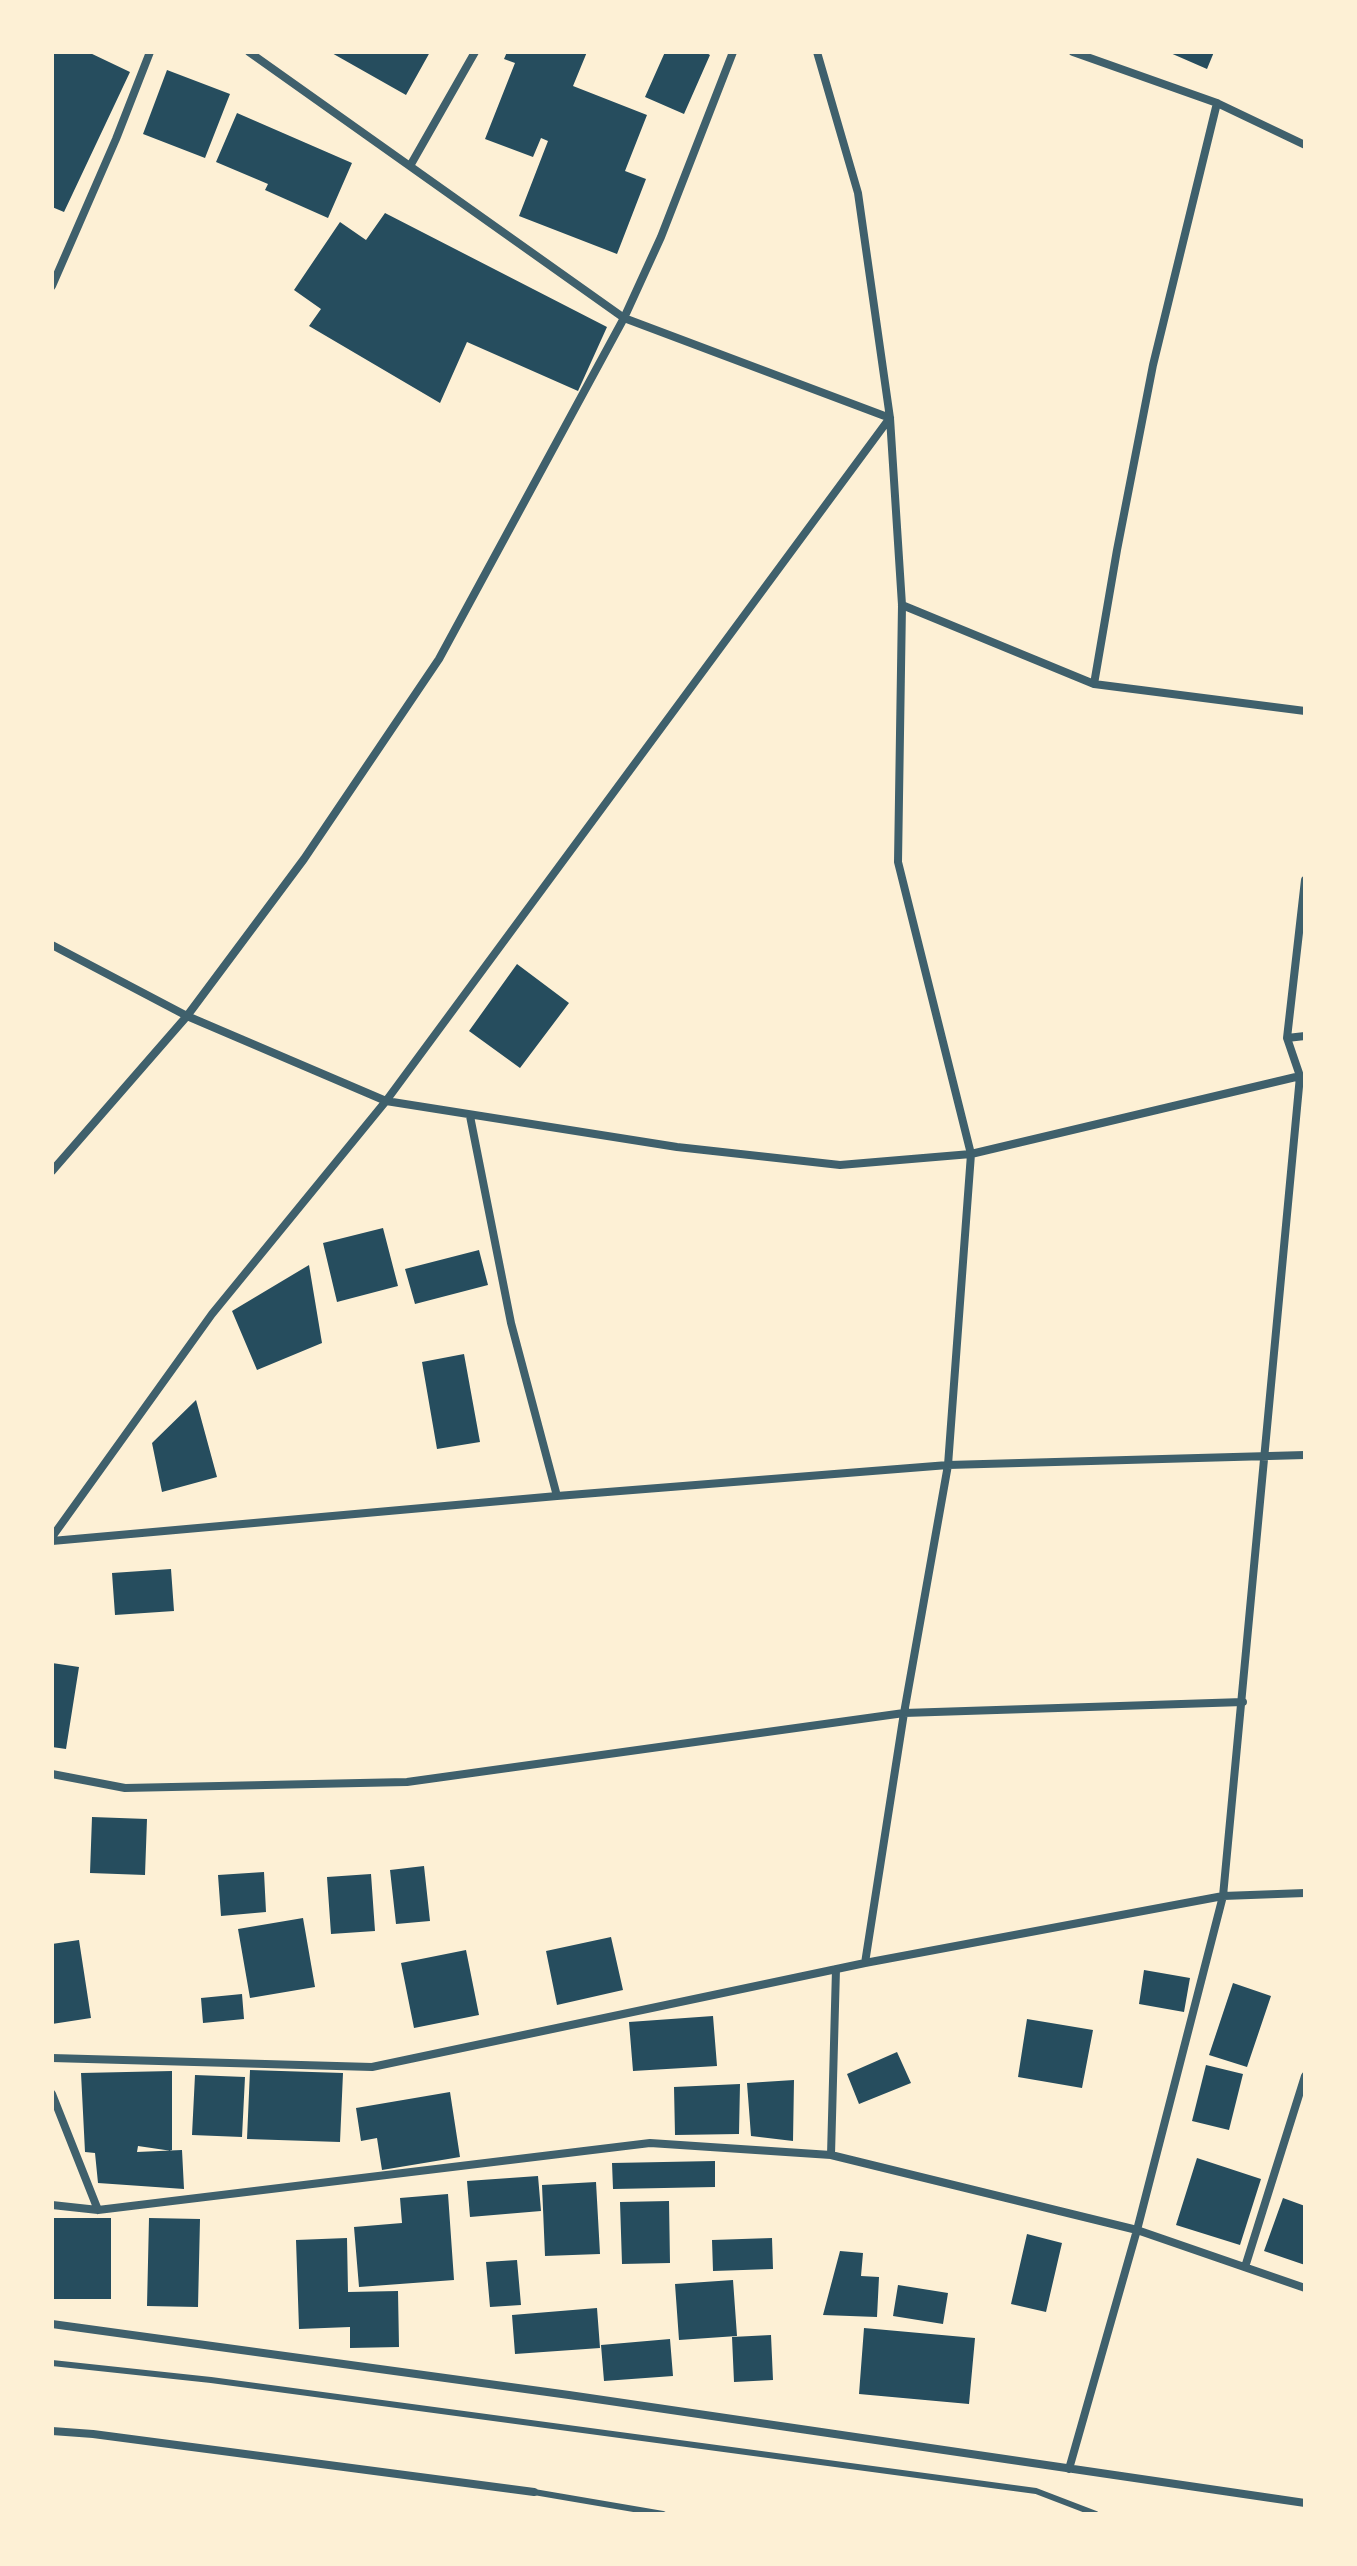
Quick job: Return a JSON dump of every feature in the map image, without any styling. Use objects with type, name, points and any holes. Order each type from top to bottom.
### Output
[{"type":"street","points":[[52,286],[150,52]]},
{"type":"street","points":[[249,52],[624,318],[890,418]]},
{"type":"street","points":[[410,166],[475,52]]},
{"type":"street","points":[[52,1171],[187,1016],[304,859],[439,659],[624,318],[661,237],[733,52]]},
{"type":"street","points":[[817,52],[858,193],[890,418],[902,605],[898,862],[971,1154],[948,1465],[904,1713],[865,1963]]},
{"type":"street","points":[[1073,52],[1217,103],[1305,145]]},
{"type":"street","points":[[1094,684],[1153,365],[1217,103]]},
{"type":"street","points":[[52,1539],[212,1314],[386,1101],[890,418]]},
{"type":"street","points":[[902,605],[1094,684],[1305,711]]},
{"type":"street","points":[[1069,2469],[1137,2230],[1223,1896],[1300,1076],[1287,1038],[1305,880]]},
{"type":"street","points":[[52,945],[187,1016],[386,1101],[677,1147],[840,1165],[971,1154],[1300,1076]]},
{"type":"street","points":[[1287,1038],[1305,1036]]},
{"type":"street","points":[[470,1116],[511,1323],[557,1496]]},
{"type":"street","points":[[52,1539],[948,1465],[1305,1455]]},
{"type":"street","points":[[52,1774],[125,1788],[407,1782],[904,1713],[1243,1702]]},
{"type":"street","points":[[52,2058],[372,2067],[865,1963],[1223,1896],[1305,1893]]},
{"type":"street","points":[[831,2155],[836,1969]]},
{"type":"street","points":[[1245,2267],[1305,2076]]},
{"type":"street","points":[[52,2094],[98,2210]]},
{"type":"street","points":[[52,2205],[98,2210],[650,2143],[831,2155],[1137,2230],[1305,2288]]},
{"type":"street","points":[[52,2324],[569,2395],[1305,2503]]},
{"type":"street","points":[[52,2431],[534,2492]]},
{"type":"lane","points":[[52,2363],[226,2382],[1036,2491],[1096,2514]]},
{"type":"lane","points":[[534,2492],[663,2514]]},
{"type":"building","points":[[52,52],[88,52],[130,72],[64,212],[52,207]]},
{"type":"building","points":[[330,52],[430,52],[406,95]]},
{"type":"building","points":[[507,52],[587,52],[573,86],[647,115],[625,171],[646,179],[617,254],[519,216],[548,141],[541,138],[533,157],[485,139],[515,63],[504,59]]},
{"type":"building","points":[[665,52],[705,52],[710,55],[684,114],[645,97]]},
{"type":"building","points":[[1168,52],[1214,52],[1207,69]]},
{"type":"building","points":[[167,70],[230,94],[205,158],[143,134]]},
{"type":"building","points":[[237,113],[352,163],[328,218],[265,190],[268,184],[216,162]]},
{"type":"building","points":[[385,213],[607,327],[578,391],[467,342],[440,403],[309,326],[321,309],[294,290],[340,222],[366,240]]},
{"type":"building","points":[[517,964],[569,1003],[520,1068],[469,1031]]},
{"type":"building","points":[[383,1228],[398,1286],[337,1302],[323,1243]]},
{"type":"building","points":[[479,1250],[488,1285],[415,1304],[405,1269]]},
{"type":"building","points":[[309,1265],[322,1343],[257,1370],[232,1311]]},
{"type":"building","points":[[464,1354],[480,1442],[437,1449],[422,1362]]},
{"type":"building","points":[[196,1400],[217,1477],[162,1492],[152,1443]]},
{"type":"building","points":[[171,1569],[174,1611],[115,1615],[112,1573]]},
{"type":"building","points":[[52,1663],[79,1667],[66,1749],[52,1747]]},
{"type":"building","points":[[92,1817],[147,1819],[145,1875],[90,1873]]},
{"type":"building","points":[[424,1866],[430,1921],[396,1924],[390,1870]]},
{"type":"building","points":[[264,1872],[266,1912],[221,1916],[218,1875]]},
{"type":"building","points":[[371,1874],[375,1931],[331,1934],[327,1877]]},
{"type":"building","points":[[303,1918],[315,1987],[250,1998],[238,1929]]},
{"type":"building","points":[[611,1937],[623,1990],[557,2005],[546,1951]]},
{"type":"building","points":[[79,1940],[91,2018],[52,2024],[52,1944]]},
{"type":"building","points":[[466,1950],[479,2015],[414,2028],[401,1963]]},
{"type":"building","points":[[1144,1970],[1190,1978],[1184,2012],[1139,2004]]},
{"type":"building","points":[[1233,1983],[1271,1996],[1247,2067],[1209,2055]]},
{"type":"building","points":[[242,1994],[244,2019],[203,2023],[201,1998]]},
{"type":"building","points":[[713,2016],[717,2066],[633,2071],[629,2022]]},
{"type":"building","points":[[1027,2019],[1093,2030],[1082,2088],[1018,2077]]},
{"type":"building","points":[[897,2052],[911,2083],[859,2104],[847,2074]]},
{"type":"building","points":[[1206,2065],[1243,2074],[1229,2130],[1192,2121]]},
{"type":"building","points":[[250,2070],[343,2073],[340,2142],[247,2139]]},
{"type":"building","points":[[172,2071],[172,2150],[182,2150],[184,2189],[98,2183],[95,2153],[85,2152],[81,2073]],"holes":[[[138,2146],[169,2151],[137,2152]]]},
{"type":"building","points":[[195,2075],[245,2077],[242,2137],[192,2135]]},
{"type":"building","points":[[794,2080],[793,2141],[751,2136],[747,2083]]},
{"type":"building","points":[[740,2084],[739,2134],[675,2135],[674,2087]]},
{"type":"building","points":[[450,2092],[460,2157],[382,2170],[377,2138],[361,2141],[356,2108]]},
{"type":"building","points":[[1197,2158],[1261,2179],[1240,2245],[1176,2225]]},
{"type":"building","points":[[715,2161],[715,2187],[613,2189],[612,2163]]},
{"type":"building","points":[[538,2176],[541,2211],[470,2217],[467,2181]]},
{"type":"building","points":[[596,2182],[600,2254],[545,2256],[542,2185]]},
{"type":"building","points":[[448,2194],[454,2280],[359,2287],[354,2227],[402,2223],[400,2198]]},
{"type":"building","points":[[1283,2198],[1305,2206],[1305,2265],[1264,2251]]},
{"type":"building","points":[[669,2201],[670,2263],[622,2264],[620,2202]]},
{"type":"building","points":[[52,2218],[111,2218],[111,2299],[52,2299]]},
{"type":"building","points":[[149,2218],[200,2219],[198,2307],[147,2306]]},
{"type":"building","points":[[1027,2234],[1062,2243],[1046,2312],[1011,2304]]},
{"type":"building","points":[[347,2238],[348,2292],[398,2291],[399,2347],[350,2348],[350,2327],[299,2329],[296,2240]]},
{"type":"building","points":[[772,2238],[773,2269],[713,2271],[712,2240]]},
{"type":"building","points":[[840,2251],[863,2253],[861,2276],[879,2277],[877,2317],[823,2315]]},
{"type":"building","points":[[517,2260],[521,2305],[490,2307],[486,2262]]},
{"type":"building","points":[[733,2280],[737,2336],[679,2340],[675,2284]]},
{"type":"building","points":[[898,2285],[948,2293],[943,2324],[893,2316]]},
{"type":"building","points":[[597,2308],[600,2348],[515,2354],[512,2315]]},
{"type":"building","points":[[864,2328],[975,2338],[969,2404],[859,2394]]},
{"type":"building","points":[[771,2335],[773,2380],[734,2382],[732,2337]]},
{"type":"building","points":[[670,2339],[673,2376],[604,2381],[601,2345]]}]
